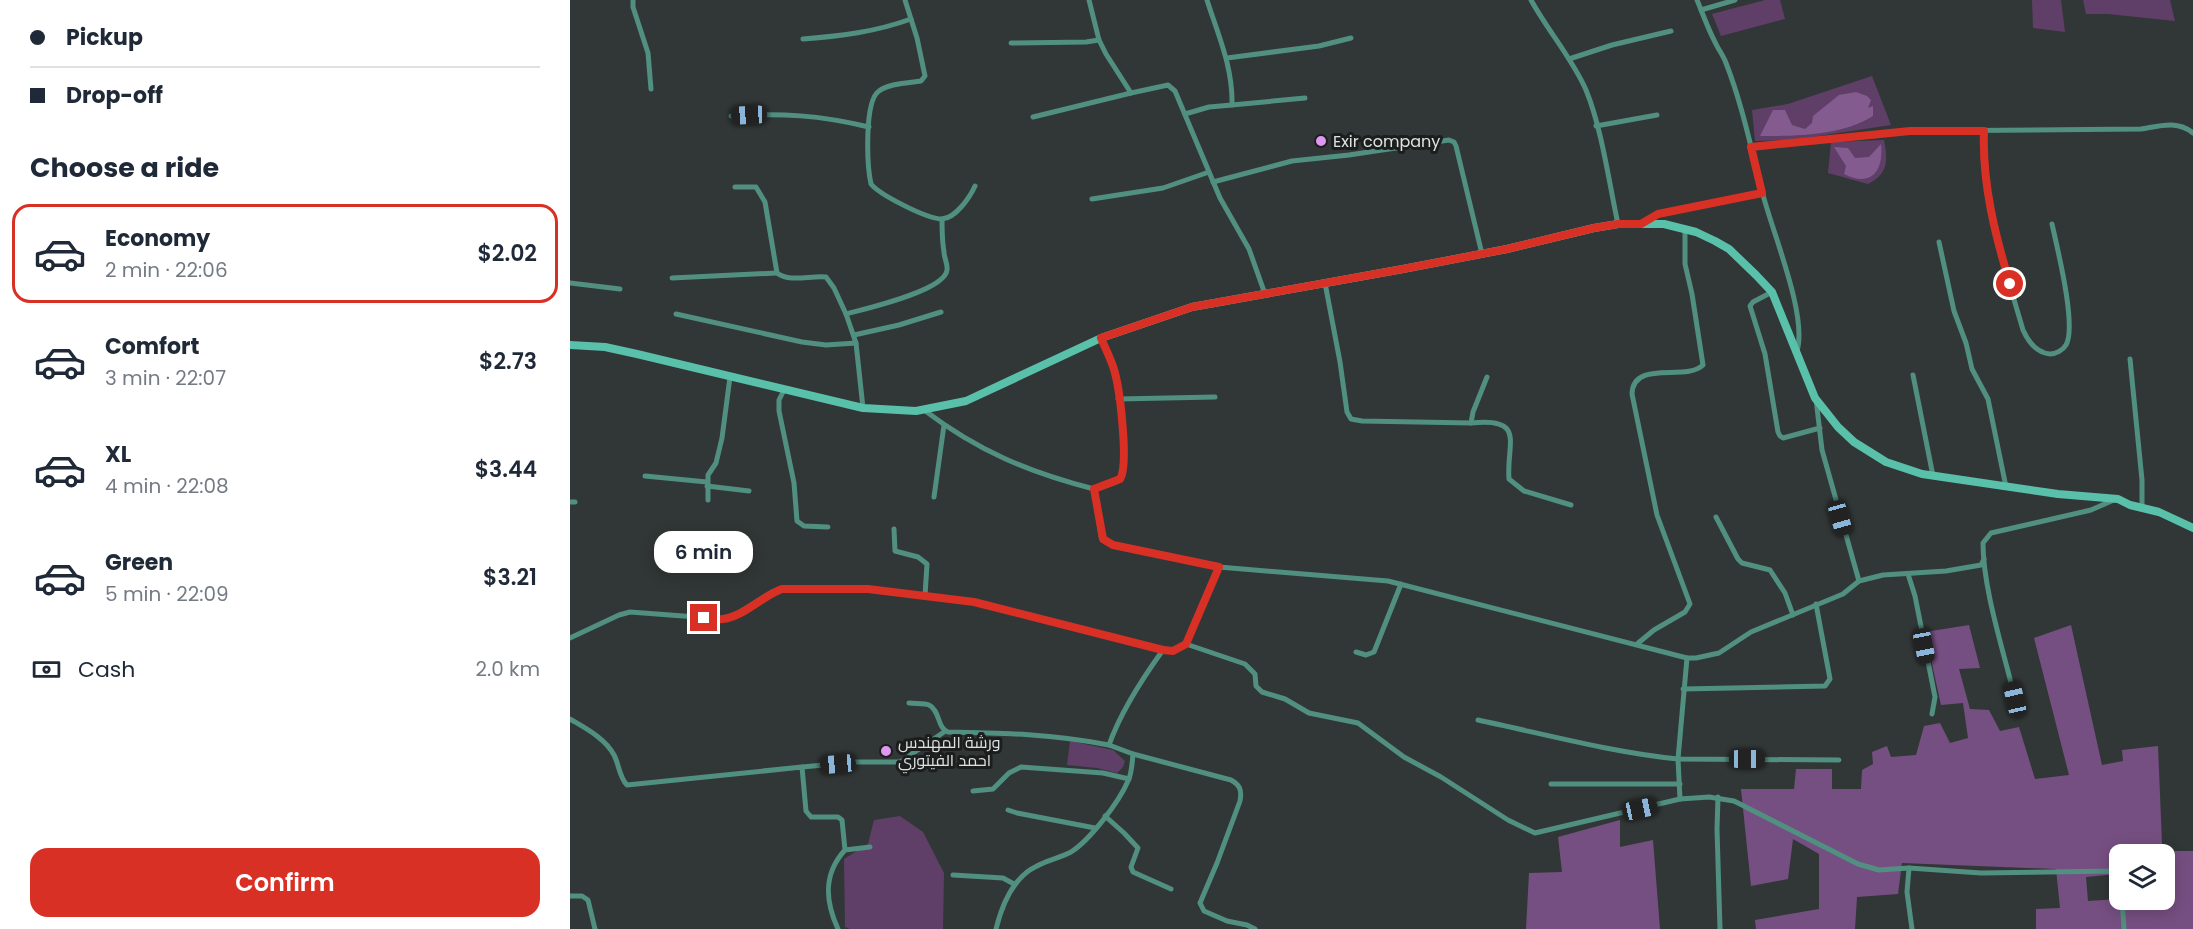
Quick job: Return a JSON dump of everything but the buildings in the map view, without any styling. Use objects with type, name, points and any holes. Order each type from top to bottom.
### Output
[{"type":"main road","points":[[570,345],[605,347],[862,408],[897,411],[924,410],[983,394],[1101,338],[1192,307],[1482,254],[1618,224],[1664,224],[1696,232],[1729,249],[1772,292],[1815,398],[1838,427],[1866,451],[1902,469],[1933,476],[2058,494],[2118,499],[2130,505],[2159,512],[2193,528]]},
{"type":"street","points":[[633,0],[633,7],[648,54],[651,89]]},
{"type":"street","points":[[904,0],[918,38],[925,76],[924,79],[880,90],[874,96],[868,128],[869,177],[875,189],[920,212],[942,219],[960,207],[971,195],[975,186]]},
{"type":"street","points":[[1089,0],[1099,40],[1114,69],[1131,93]]},
{"type":"street","points":[[1206,0],[1227,58],[1232,105]]},
{"type":"street","points":[[1532,0],[1586,91],[1618,224]]},
{"type":"street","points":[[1697,0],[1714,41],[1725,60],[1738,97],[1762,193],[1794,302],[1800,342],[1797,351]]},
{"type":"street","points":[[1701,10],[1735,0]]},
{"type":"street","points":[[804,39],[850,36],[882,29],[911,19]]},
{"type":"street","points":[[1569,60],[1612,45],[1671,31]]},
{"type":"street","points":[[1227,58],[1319,46],[1351,38]]},
{"type":"street","points":[[1011,43],[1099,40]]},
{"type":"street","points":[[1033,117],[1168,85],[1175,91],[1213,182],[1236,230],[1249,249],[1265,294]]},
{"type":"street","points":[[1185,114],[1209,106],[1305,98]]},
{"type":"street","points":[[731,116],[791,114],[832,119],[868,128]]},
{"type":"street","points":[[1596,126],[1657,114]]},
{"type":"street","points":[[1751,147],[1910,131],[2141,129],[2172,124],[2182,125],[2193,133]]},
{"type":"street","points":[[1984,131],[1983,154],[1991,212],[2023,330],[2029,342],[2039,351],[2049,354],[2059,351],[2065,345],[2068,337],[2064,282],[2052,224]]},
{"type":"street","points":[[1213,182],[1292,161],[1449,140],[1456,146],[1482,254]]},
{"type":"street","points":[[1092,199],[1163,188],[1209,172]]},
{"type":"street","points":[[735,187],[756,187],[762,194],[777,273]]},
{"type":"street","points":[[1641,224],[1658,214],[1762,193]]},
{"type":"street","points":[[846,314],[908,296],[928,288],[942,278],[947,269],[942,219]]},
{"type":"street","points":[[1637,644],[1654,630],[1685,612],[1690,604],[1657,515],[1632,394],[1632,385],[1638,378],[1660,373],[1692,372],[1703,366],[1685,264],[1685,228]]},
{"type":"street","points":[[1939,242],[1954,311],[1966,343],[1972,369],[1988,399],[2006,487]]},
{"type":"street","points":[[672,278],[777,273],[784,277],[826,277],[834,288],[854,335],[862,408]]},
{"type":"street","points":[[570,283],[620,289]]},
{"type":"street","points":[[1325,283],[1349,417],[1362,421],[1471,423],[1489,421],[1498,423],[1510,434],[1512,440],[1509,479],[1513,484],[1524,491],[1571,505]]},
{"type":"street","points":[[1772,292],[1750,306],[1765,354],[1778,432],[1783,438],[1820,428]]},
{"type":"street","points":[[854,335],[899,325],[941,312]]},
{"type":"street","points":[[676,314],[802,342],[826,345],[856,343]]},
{"type":"street","points":[[924,410],[982,449],[1051,478],[1094,489],[1115,482],[1122,475],[1124,466],[1123,439],[1115,374],[1101,338]]},
{"type":"street","points":[[2130,359],[2142,480],[2142,508]]},
{"type":"street","points":[[1913,375],[1933,476]]},
{"type":"street","points":[[708,500],[709,471],[716,463],[722,438],[730,376]]},
{"type":"street","points":[[1471,423],[1487,377]]},
{"type":"street","points":[[784,390],[779,400],[779,411],[794,483],[797,521],[804,526],[828,527]]},
{"type":"street","points":[[1118,399],[1215,397]]},
{"type":"street","points":[[1815,398],[1822,450],[1859,581]]},
{"type":"street","points":[[934,497],[944,425]]},
{"type":"street","points":[[645,476],[749,491]]},
{"type":"street","points":[[1094,489],[1101,536],[1107,542],[1219,567],[1326,575],[1401,584],[1687,658],[1719,653],[1751,632],[1843,594],[1859,581],[1883,576],[1946,571],[1981,565],[1983,559]]},
{"type":"street","points":[[2015,699],[1983,559],[1983,543],[1991,533],[2091,510],[2118,499]]},
{"type":"street","points":[[1716,517],[1742,563],[1770,570],[1785,593],[1793,615]]},
{"type":"street","points":[[894,529],[895,551],[918,557],[927,564],[925,596]]},
{"type":"street","points":[[570,638],[630,612],[723,619],[735,615],[772,592],[782,589],[868,589],[974,602],[1173,651],[1186,644],[1219,567]]},
{"type":"street","points":[[1908,574],[1915,596],[1935,697],[1932,714]]},
{"type":"street","points":[[1356,652],[1366,655],[1374,652],[1401,584]]},
{"type":"street","points":[[1683,689],[1825,686],[1830,680],[1816,604]]},
{"type":"street","points":[[1186,644],[1245,664],[1255,674],[1256,686],[1262,692],[1281,697],[1309,712],[1358,723],[1404,757],[1433,772],[1508,820],[1535,833],[1680,799],[1718,797],[1747,806],[1858,864],[1880,870],[1909,868],[1981,873],[2109,871]]},
{"type":"street","points":[[1109,745],[1132,697],[1163,650]]},
{"type":"street","points":[[1680,799],[1678,759],[1687,658]]},
{"type":"street","points":[[909,703],[932,707],[944,732]]},
{"type":"street","points":[[570,719],[597,737],[612,751],[627,785],[856,762],[900,762],[944,732],[1017,733],[1064,737],[1109,745],[1133,754],[1231,780],[1240,787],[1242,792],[1240,801],[1200,903],[1204,911],[1227,921],[1256,929]]},
{"type":"street","points":[[1478,720],[1553,735],[1611,750],[1678,759],[1839,760]]},
{"type":"street","points":[[996,929],[1014,884],[1024,873],[1070,852],[1083,842],[1106,816],[1120,797],[1129,779],[1133,754]]},
{"type":"street","points":[[802,767],[806,811],[811,817],[838,817],[842,820],[845,850],[830,871],[827,885],[838,929]]},
{"type":"street","points":[[973,791],[993,789],[1009,772],[1021,767],[1093,772],[1129,779]]},
{"type":"street","points":[[1551,784],[1680,784]]},
{"type":"street","points":[[1718,797],[1720,929]]},
{"type":"street","points":[[1008,810],[1095,828]]},
{"type":"street","points":[[1106,816],[1138,848],[1131,867],[1133,872],[1171,889]]},
{"type":"street","points":[[845,850],[870,847]]},
{"type":"street","points":[[1909,868],[1907,892],[1912,929]]},
{"type":"street","points":[[952,875],[1003,878],[1014,884]]},
{"type":"street","points":[[570,896],[582,896],[588,900],[595,929]]},
{"type":"street","points":[[2123,910],[2124,929]]},
{"type":"shaded area","points":[[1765,0],[1780,0],[1785,19],[1721,36],[1712,14]]},
{"type":"shaded area","points":[[2032,0],[2061,0],[2065,32],[2033,28]]},
{"type":"shaded area","points":[[2083,0],[2170,0],[2175,21],[2086,14]]},
{"type":"shaded area","points":[[1872,76],[1891,125],[1792,140],[1755,141],[1752,110],[1788,104]]},
{"type":"shaded area","points":[[1856,92],[1871,100],[1868,108],[1873,106],[1873,116],[1860,123],[1847,128],[1818,133],[1760,136],[1773,110],[1785,110],[1792,125],[1805,129],[1812,123],[1813,116],[1839,95]]},
{"type":"shaded area","points":[[1884,140],[1885,166],[1875,180],[1868,184],[1828,173],[1831,142]]},
{"type":"shaded area","points":[[1881,144],[1880,162],[1874,174],[1862,179],[1844,174],[1846,166],[1834,147],[1848,148],[1855,158],[1869,157]]},
{"type":"shaded area","points":[[1969,625],[1980,668],[1959,669],[1970,709],[1989,710],[2000,731],[2019,727],[2035,779],[2069,775],[2034,638],[2071,625],[2102,765],[2123,761],[2122,750],[2158,746],[2162,844],[2109,844],[2109,875],[2086,877],[2088,901],[2109,900],[2109,910],[2175,910],[2175,851],[2193,851],[2193,929],[2036,929],[2036,909],[2060,908],[2056,869],[1902,863],[1898,894],[1857,897],[1855,929],[1756,929],[1755,920],[1819,909],[1819,854],[1793,839],[1788,879],[1751,886],[1741,789],[1794,789],[1796,769],[1832,769],[1832,789],[1861,789],[1862,770],[1873,764],[1872,752],[1887,746],[1891,757],[1916,755],[1924,726],[1940,723],[1950,743],[1968,738],[1963,703],[1941,705],[1925,632]]},
{"type":"shaded area","points":[[1070,741],[1113,750],[1125,761],[1123,767],[1117,773],[1067,765]]},
{"type":"shaded area","points":[[900,816],[923,832],[944,873],[943,929],[850,929],[845,927],[844,859],[868,844],[874,820]]},
{"type":"shaded area","points":[[1620,820],[1620,847],[1653,840],[1660,929],[1526,929],[1529,873],[1562,872],[1558,837]]},
{"type":"place","name":"Exir company","points":[[1321,141]]},
{"type":"place","name":"ورشة المهندس احمد الفيتوري","points":[[886,751]]},
{"type":"route","points":[[704,618],[723,619],[735,615],[772,592],[782,589],[868,589],[974,602],[1163,650],[1180,649],[1186,644],[1219,567],[1113,545],[1101,536],[1094,489],[1120,479],[1124,466],[1115,374],[1101,338],[1192,307],[1507,249],[1594,228],[1618,224],[1641,224],[1658,214],[1762,193],[1751,147],[1910,131],[1984,131],[1983,154],[1991,212],[2010,284]]}]
